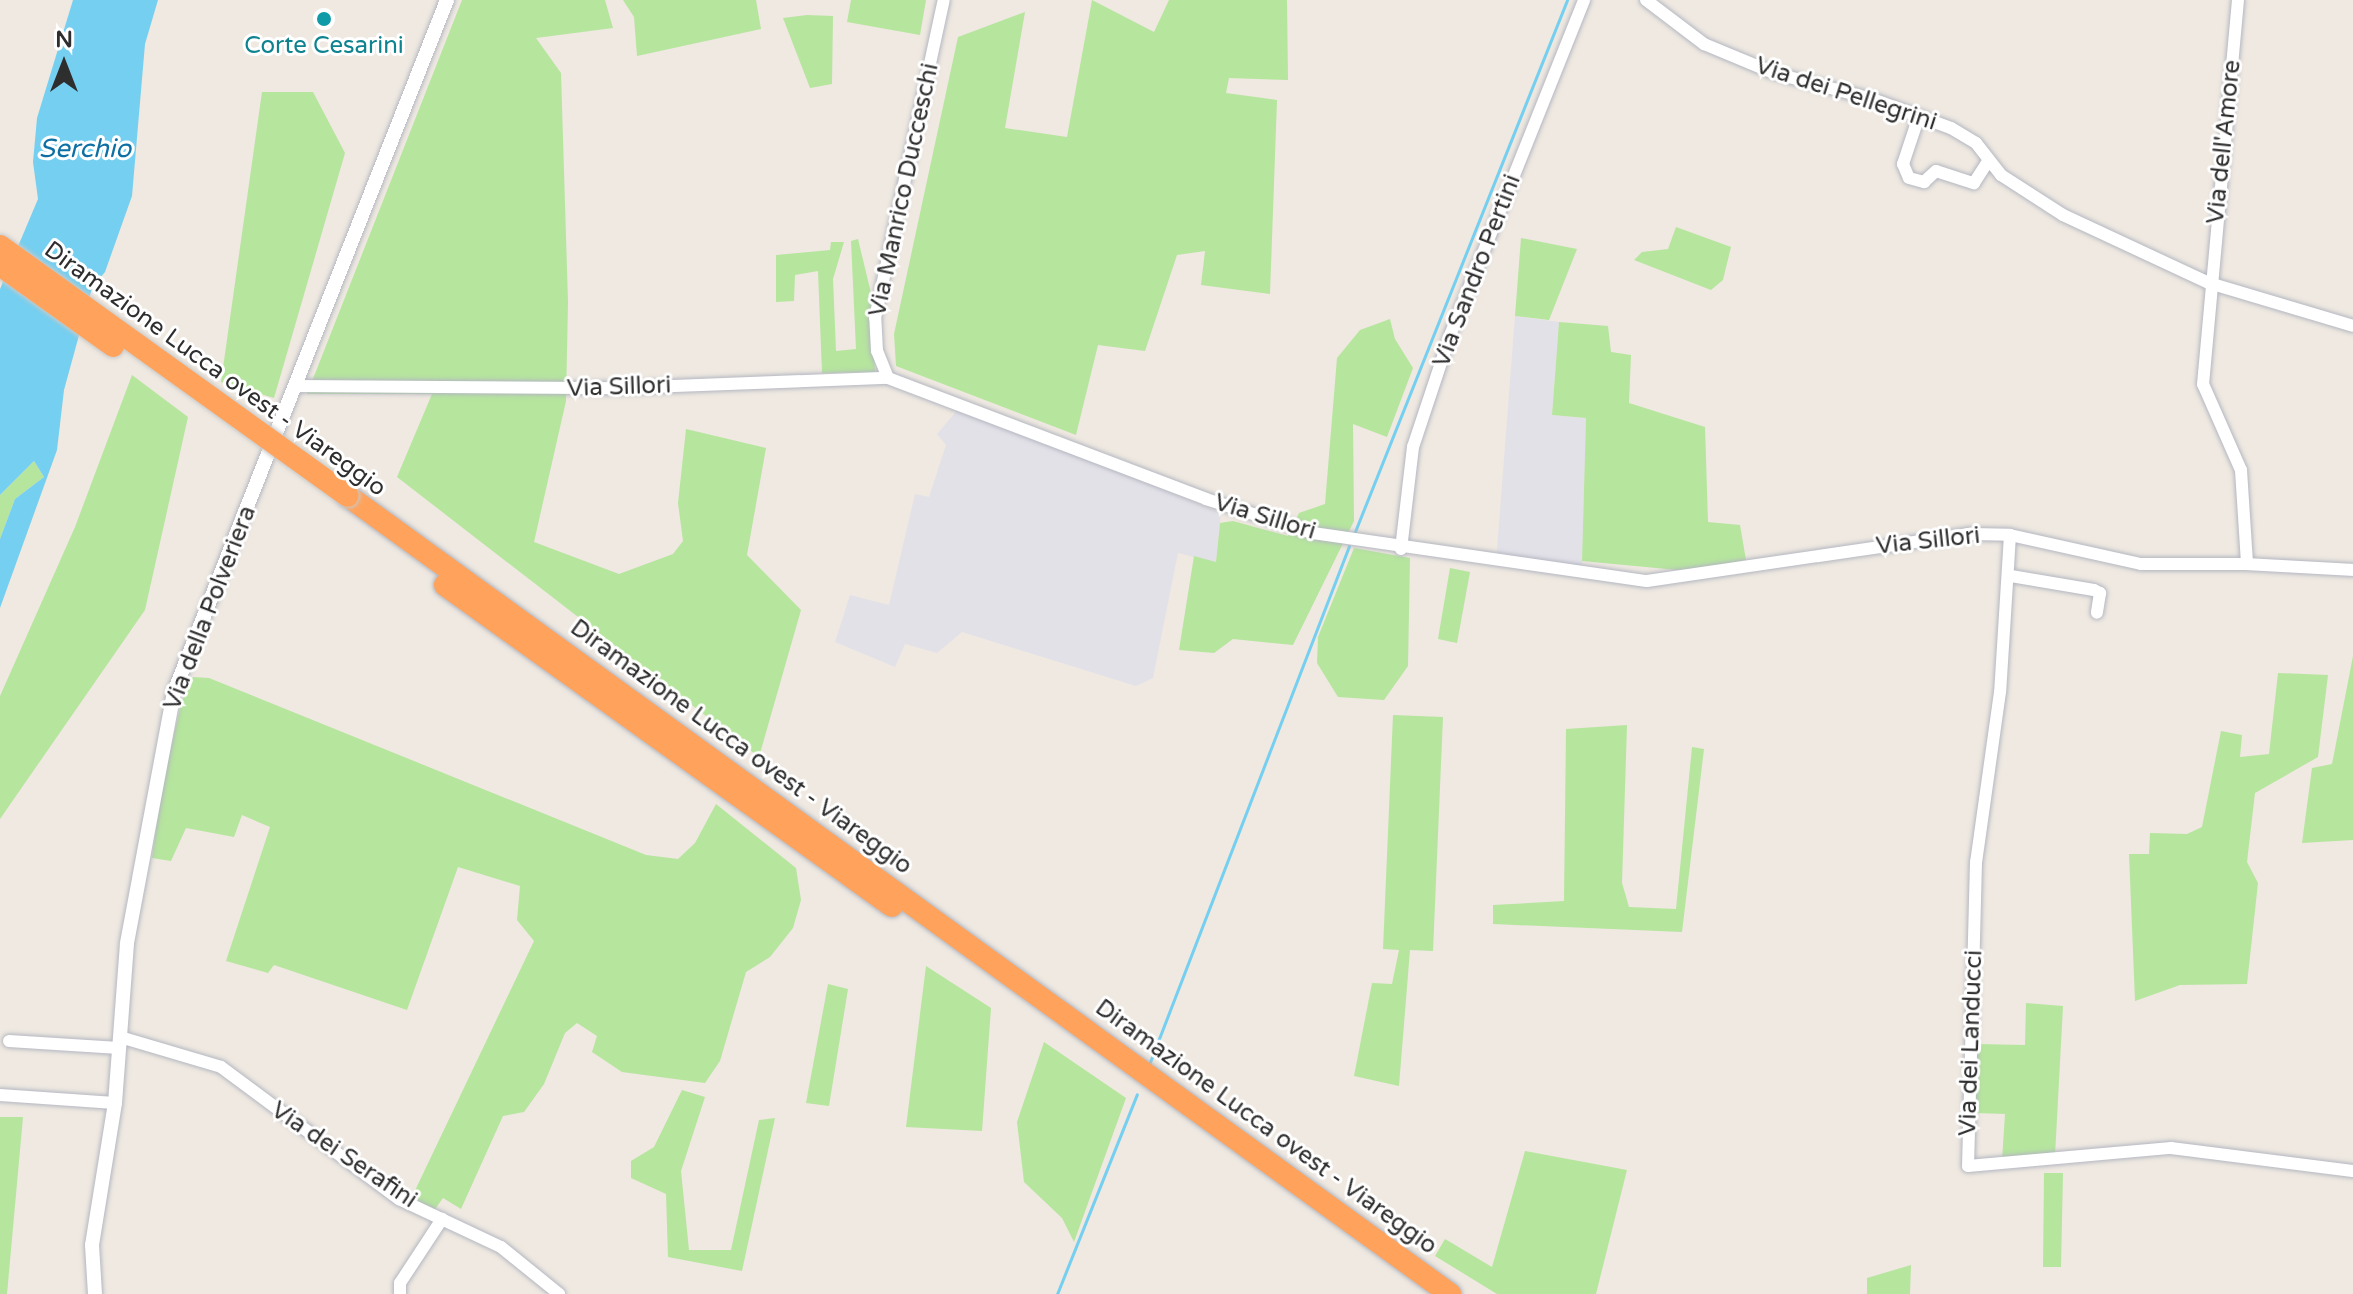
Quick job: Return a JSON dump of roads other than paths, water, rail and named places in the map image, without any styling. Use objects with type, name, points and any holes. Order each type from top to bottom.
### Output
[{"type":"highway","name":"Diramazione Lucca ovest - Viareggio","points":[[0,246],[344,503],[1426,1294]]},
{"type":"highway","name":"Diramazione Lucca ovest - Viareggio","points":[[0,265],[344,503],[1450,1294]]},
{"type":"street","name":"Via della Polveriera","points":[[95,1294],[92,1245],[115,1103],[139,859],[174,692],[447,0]]},
{"type":"street","name":"Via Manrico Ducceschi","points":[[888,378],[877,351],[875,318],[944,0]]},
{"type":"street","name":"Via Sandro Pertini","points":[[1401,549],[1413,447],[1437,376],[1584,0]]},
{"type":"street","name":"Via dei Pellegrini","points":[[1646,0],[1704,44],[1774,73],[1919,116],[1976,143],[2001,175],[2063,215],[2209,283],[2353,326]]},
{"type":"street","name":"Via dell'Amore","points":[[2238,0],[2209,283],[2203,384],[2241,470],[2247,564]]},
{"type":"street","points":[[1919,116],[1903,164],[1909,178],[1924,182],[1936,171],[1974,183],[1989,160]]},
{"type":"street","name":"Via Sillori","points":[[296,386],[622,388],[888,378],[935,392],[1206,499],[1313,533],[1401,549],[1553,565],[1647,581],[1934,538],[2010,535],[2141,564],[2247,564],[2353,570]]},
{"type":"street","name":"Via dei Landucci","points":[[2010,535],[2011,576],[1976,862],[1968,1166],[2171,1148],[2353,1171]]},
{"type":"street","points":[[2011,576],[2094,590],[2101,600],[2097,613]]},
{"type":"street","name":"Via dei Serafini","points":[[9,1041],[120,1043],[221,1067],[373,1181],[501,1247],[559,1294]]},
{"type":"street","points":[[0,1095],[115,1103]]},
{"type":"street","points":[[400,1294],[400,1283],[442,1219]]},
{"type":"water","name":"Serchio","points":[[73,0],[158,0],[145,44],[132,196],[105,272],[92,288],[64,390],[57,450],[0,608],[0,539],[15,499],[44,477],[34,461],[0,495],[0,289],[38,199],[33,162],[37,118]]},
{"type":"waterway","points":[[1354,534],[1567,0]]},
{"type":"waterway","points":[[1150,1062],[1349,546]]},
{"type":"waterway","points":[[1057,1294],[1137,1094]]},
{"type":"place","name":"Corte Cesarini","points":[[324,19]]}]
